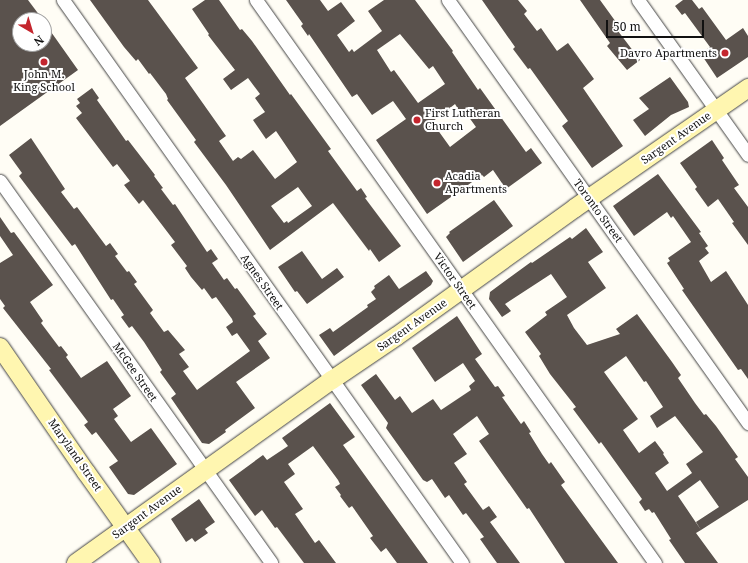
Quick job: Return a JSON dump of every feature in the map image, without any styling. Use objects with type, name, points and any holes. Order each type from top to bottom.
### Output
[{"type":"main road","name":"Sargent Avenue","points":[[76,563],[332,380],[397,336],[590,198],[748,88]]},
{"type":"main road","name":"Maryland Street","points":[[0,347],[152,563]]},
{"type":"street","name":"Agnes Street","points":[[63,0],[462,563]]},
{"type":"street","name":"Victor Street","points":[[256,0],[655,563]]},
{"type":"street","name":"Toronto Street","points":[[448,0],[578,185],[590,198],[748,422]]},
{"type":"street","points":[[638,0],[748,155]]},
{"type":"street","name":"McGee Street","points":[[0,181],[271,563]]},
{"type":"building","points":[[0,0],[28,0],[37,12],[12,12],[12,52],[52,52],[52,33],[78,70],[0,126]]},
{"type":"building","points":[[90,0],[148,0],[198,68],[185,78],[226,136],[219,141],[233,161],[238,157],[241,159],[253,150],[275,179],[297,162],[276,131],[266,139],[253,120],[265,112],[255,98],[260,94],[248,78],[231,90],[223,79],[235,70],[208,35],[209,34],[192,9],[205,0],[219,0],[240,30],[242,29],[252,41],[290,95],[291,94],[331,149],[328,151],[357,191],[361,188],[367,197],[365,198],[401,246],[379,262],[333,203],[270,250],[226,185],[194,142],[196,140],[167,100],[166,94],[138,59],[136,61]],"holes":[[[298,187],[312,206],[288,223],[287,221],[284,223],[271,206]]]},
{"type":"building","points":[[286,0],[320,0],[328,11],[341,2],[355,21],[337,35],[349,52],[352,49],[354,52],[382,31],[368,11],[384,0],[415,0],[453,51],[452,52],[478,90],[480,88],[526,152],[531,148],[542,163],[506,189],[493,170],[484,177],[482,175],[427,214],[376,140],[406,119],[393,101],[372,115],[357,94],[352,97],[309,34],[308,36],[301,26],[303,24]],"holes":[[[400,34],[429,69],[433,66],[445,84],[418,103],[394,70],[391,72],[377,50]],[[455,104],[460,112],[463,109],[476,127],[450,147],[432,122]]]},
{"type":"building","points":[[482,0],[518,0],[527,11],[524,14],[537,31],[541,28],[557,51],[568,43],[594,79],[583,88],[623,146],[592,168],[562,126],[568,121],[530,68],[528,69],[513,49],[515,47]]},
{"type":"building","points":[[580,0],[600,0],[621,29],[618,31],[640,60],[627,70],[607,46],[610,43]]},
{"type":"building","points":[[683,0],[692,0],[699,9],[702,7],[726,40],[743,28],[748,36],[748,57],[717,78],[701,54],[710,47],[685,13],[682,15],[675,6]]},
{"type":"building","points":[[670,77],[688,102],[689,107],[671,115],[645,136],[633,120],[649,109],[639,98]]},
{"type":"building","points":[[92,88],[99,98],[97,100],[126,141],[128,140],[155,175],[154,176],[163,188],[161,189],[173,205],[175,204],[207,252],[211,249],[218,259],[212,263],[224,280],[227,278],[235,289],[237,288],[256,314],[253,316],[267,334],[258,341],[270,358],[236,382],[255,408],[209,444],[202,443],[171,398],[176,394],[160,372],[162,370],[144,342],[132,326],[129,328],[121,317],[124,315],[113,299],[111,300],[75,244],[72,246],[19,176],[22,173],[9,155],[31,138],[65,189],[61,192],[74,209],[77,207],[106,246],[110,243],[118,254],[115,256],[137,282],[134,284],[153,310],[150,313],[164,332],[168,330],[185,350],[179,354],[189,367],[183,371],[197,390],[250,351],[237,333],[232,336],[226,327],[233,322],[232,319],[216,297],[212,299],[204,288],[202,290],[191,277],[185,268],[187,266],[171,245],[175,242],[143,200],[139,204],[124,185],[130,181],[117,164],[113,167],[76,118],[82,113],[76,106],[80,103],[77,99]]},
{"type":"building","points":[[712,140],[724,158],[722,160],[739,185],[734,188],[748,207],[748,245],[732,223],[734,222],[718,199],[708,207],[695,189],[697,187],[680,163]]},
{"type":"building","points":[[658,174],[701,232],[699,233],[708,246],[705,248],[709,253],[699,261],[711,282],[726,271],[748,305],[748,379],[741,369],[738,370],[682,290],[684,289],[667,263],[670,261],[668,258],[691,242],[673,216],[671,218],[667,212],[634,236],[613,206]]},
{"type":"building","points":[[494,200],[513,226],[463,262],[446,237],[450,233],[449,232]]},
{"type":"building","points":[[0,217],[11,233],[14,232],[53,285],[30,302],[43,321],[41,323],[59,347],[61,346],[68,355],[66,357],[81,378],[107,361],[131,396],[113,409],[118,416],[114,419],[131,442],[151,428],[177,464],[134,495],[128,494],[109,467],[118,461],[96,432],[92,435],[84,425],[88,422],[49,370],[51,369],[3,308],[5,306],[0,299],[0,263],[13,255],[0,236]]},
{"type":"building","points":[[586,228],[603,252],[588,262],[606,288],[567,315],[574,328],[587,345],[620,334],[616,329],[637,314],[681,375],[678,378],[695,403],[704,415],[706,414],[716,426],[738,457],[735,459],[748,477],[748,500],[701,530],[696,533],[718,563],[685,563],[669,540],[671,539],[654,512],[652,513],[649,509],[645,511],[639,502],[642,499],[601,442],[599,444],[573,409],[576,407],[550,374],[539,356],[541,354],[525,332],[547,315],[545,312],[567,297],[551,274],[505,304],[511,311],[502,317],[489,299],[490,292],[531,262],[532,263],[570,237],[572,239]],"holes":[[[626,356],[644,382],[646,381],[663,407],[650,416],[657,428],[675,416],[703,452],[686,464],[692,473],[667,491],[655,473],[669,463],[663,454],[664,453],[655,441],[639,453],[623,430],[638,419],[604,372]],[[700,480],[719,507],[696,522],[701,530],[678,496]]]},
{"type":"building","points":[[302,251],[322,279],[337,268],[344,277],[307,304],[297,291],[295,292],[278,267]]},
{"type":"building","points":[[426,271],[433,281],[431,285],[334,356],[319,335],[330,328],[333,332],[368,307],[367,305],[376,299],[371,292],[375,288],[374,286],[389,275],[399,289]]},
{"type":"building","points":[[457,316],[482,354],[475,359],[495,387],[498,386],[505,396],[502,397],[521,424],[524,421],[531,432],[529,433],[542,454],[549,464],[551,462],[565,482],[561,485],[618,563],[565,563],[529,508],[527,509],[479,441],[489,434],[477,416],[453,434],[467,454],[454,463],[467,482],[464,484],[483,510],[489,506],[497,517],[490,522],[520,563],[497,563],[480,539],[484,537],[466,513],[463,515],[449,495],[445,498],[432,479],[427,482],[423,480],[386,428],[388,423],[361,385],[376,374],[395,400],[400,396],[412,413],[433,399],[441,410],[471,390],[469,386],[475,381],[463,363],[435,382],[412,348]]},
{"type":"building","points":[[330,403],[355,437],[343,445],[428,563],[397,563],[386,548],[381,552],[370,538],[373,536],[352,506],[349,508],[340,496],[341,495],[335,487],[340,484],[338,480],[313,446],[288,464],[295,474],[284,482],[303,509],[295,514],[315,543],[319,540],[336,563],[304,563],[262,510],[255,516],[229,480],[263,455],[267,460],[288,446],[282,438]]},
{"type":"building","points":[[199,499],[215,522],[205,529],[208,533],[195,542],[192,538],[186,542],[171,519]]},
{"type":"place","name":"Davro Apartments","points":[[725,53]]},
{"type":"place","name":"John M. King School","points":[[44,62]]},
{"type":"place","name":"First Lutheran Church","points":[[417,120]]},
{"type":"place","name":"Acadia Apartments","points":[[437,183]]}]
